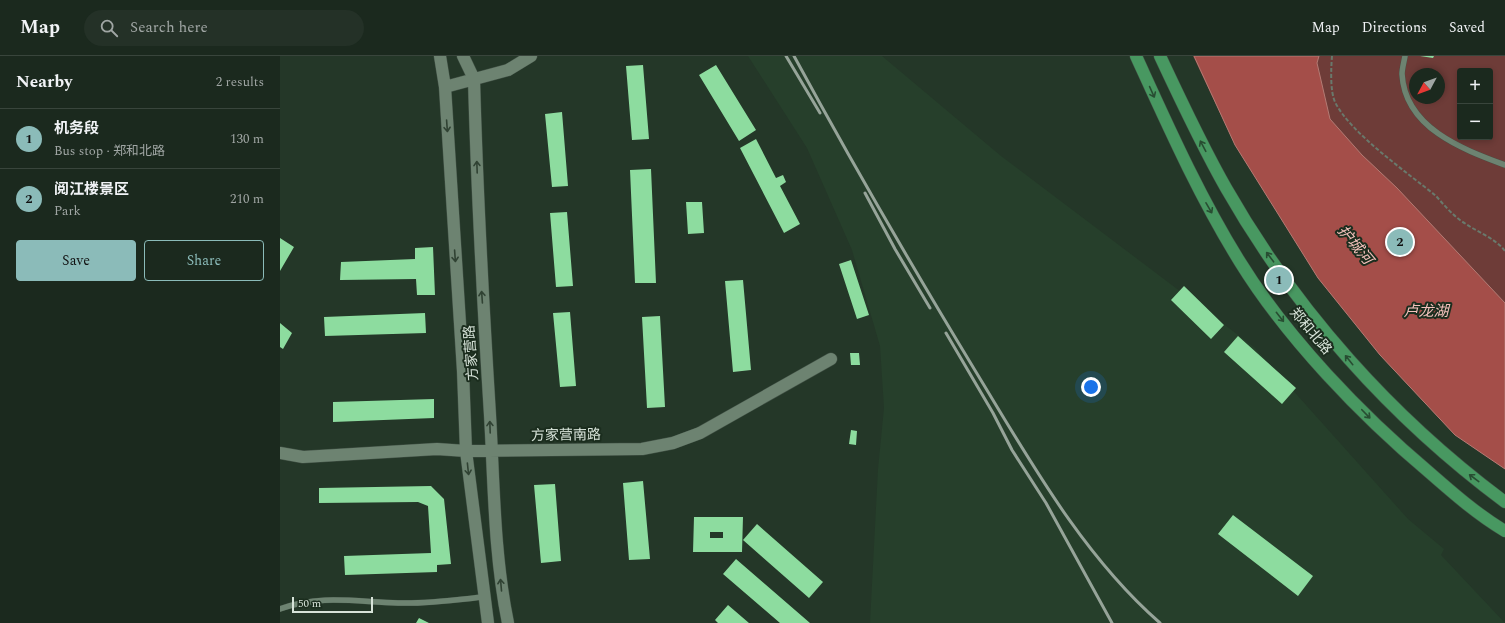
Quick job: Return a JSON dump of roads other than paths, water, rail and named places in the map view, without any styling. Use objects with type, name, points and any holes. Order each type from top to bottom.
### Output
[{"type":"main road","name":"方家营路","points":[[440,56],[446,87],[463,371],[466,451],[488,623]]},
{"type":"main road","points":[[463,56],[474,79]]},
{"type":"main road","points":[[446,87],[508,70],[531,56]]},
{"type":"main road","name":"郑和北路","points":[[1136,56],[1169,129],[1205,201],[1240,262],[1280,318],[1333,380],[1392,441],[1453,493],[1505,532]]},
{"type":"main road","name":"郑和北路","points":[[1160,56],[1192,125],[1226,189],[1263,248],[1303,302],[1354,365],[1410,424],[1465,472],[1505,502]]},
{"type":"main road","name":"方家营路","points":[[474,79],[480,254],[491,451],[502,593],[508,623]]},
{"type":"main road","name":"方家营南路","points":[[280,453],[303,457],[437,449],[491,451],[642,449],[673,443],[700,433],[831,359]]},
{"type":"lane","points":[[1405,56],[1402,74],[1407,99],[1426,125],[1452,143],[1505,165]]},
{"type":"lane","points":[[280,609],[293,604],[322,599],[399,603],[432,602],[484,597]]},
{"type":"water","name":"卢龙湖","points":[[1194,56],[1319,56],[1317,63],[1330,119],[1362,155],[1397,188],[1505,303],[1505,469],[1455,435],[1380,355],[1318,278],[1235,145]]},
{"type":"railway","points":[[786,56],[820,113]]},
{"type":"railway","points":[[794,56],[906,255],[1037,472],[1081,537],[1132,596],[1160,623]]},
{"type":"railway","points":[[865,193],[895,249],[930,308]]},
{"type":"railway","points":[[946,333],[993,413],[1012,450],[1046,503],[1112,623]]},
{"type":"place","name":"阅江楼景区","points":[[1400,242]]},
{"type":"place","name":"机务段","points":[[1279,280]]},
{"type":"water label","name":"护城河","points":[[1355,245]]}]
